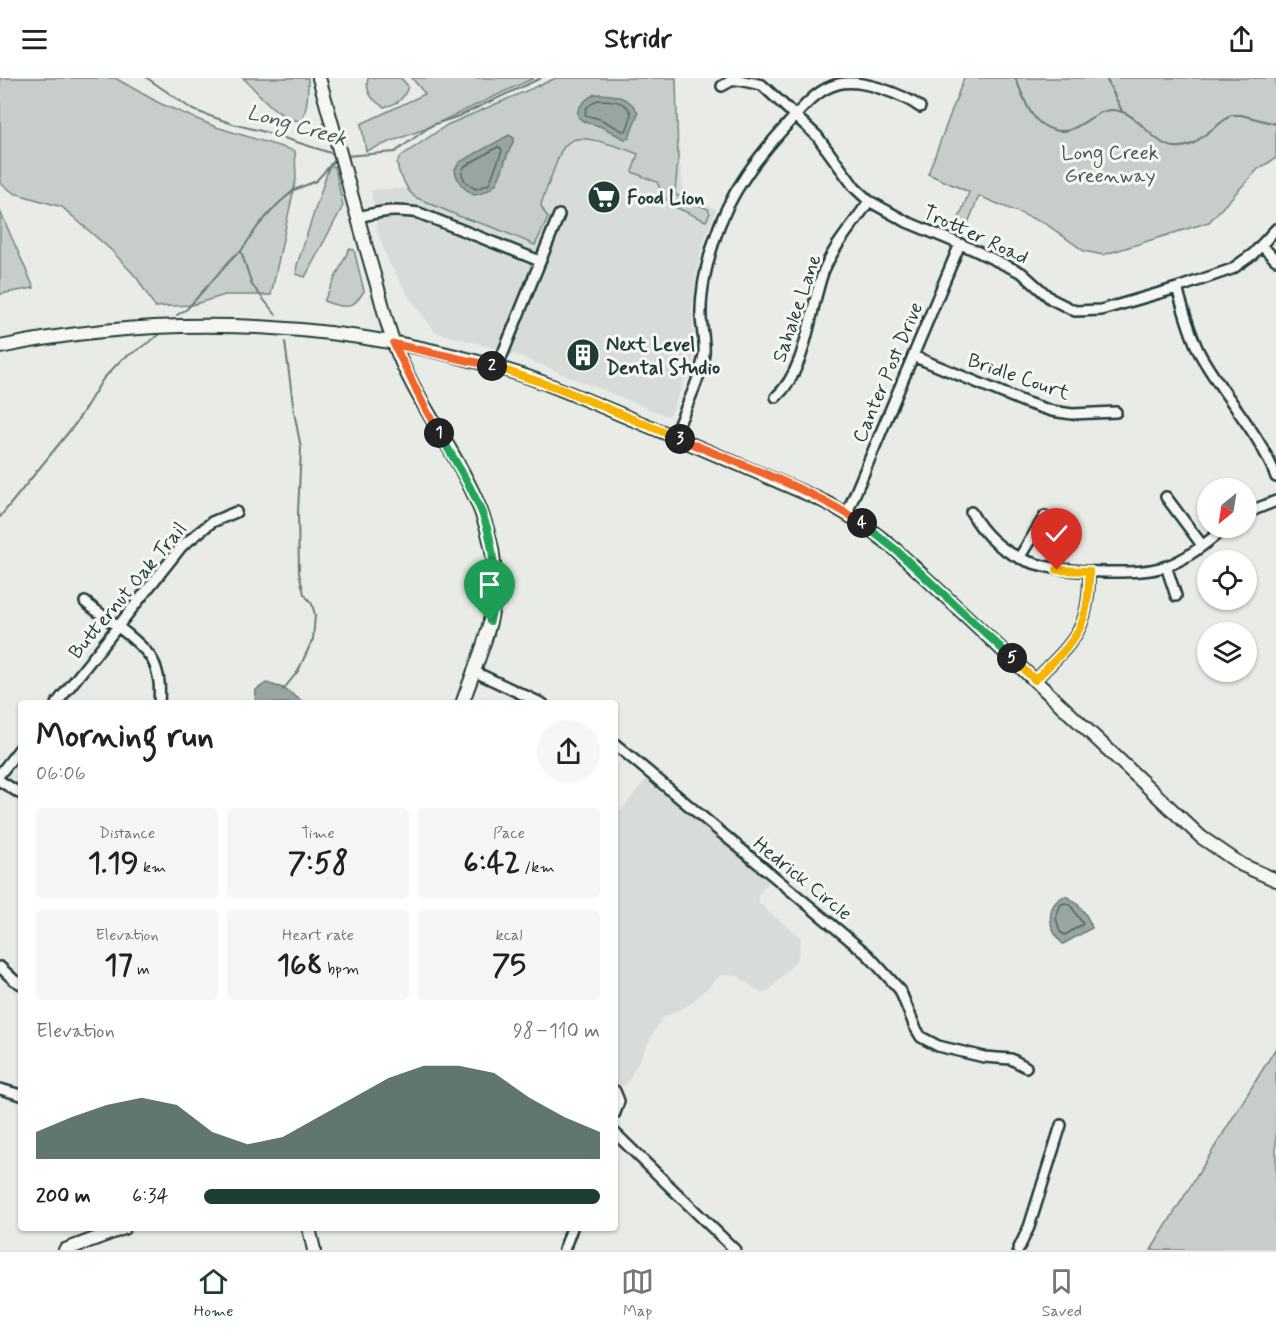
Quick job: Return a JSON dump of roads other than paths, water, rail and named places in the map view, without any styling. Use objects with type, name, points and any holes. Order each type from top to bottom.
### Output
[{"type":"main road","points":[[319,78],[394,344],[425,408],[472,490],[488,529],[495,568],[494,600],[488,631],[463,700]]},
{"type":"main road","points":[[0,347],[81,333],[154,327],[206,325],[300,331],[394,344],[496,368],[561,389],[674,436],[813,496],[847,513],[884,539],[1201,837],[1237,862],[1276,880]]},
{"type":"main road","points":[[65,1250],[116,1231]]},
{"type":"main road","points":[[310,1231],[314,1250]]},
{"type":"street","name":"Trotter Road","points":[[722,86],[739,80],[755,82],[769,90],[817,136],[855,188],[869,201],[907,222],[1022,273],[1051,300],[1075,310],[1101,310],[1233,269],[1253,254],[1276,229]]},
{"type":"street","points":[[674,436],[702,362],[702,300],[709,260],[720,222],[729,202],[750,168],[796,115],[822,90],[847,82],[882,90],[920,107]]},
{"type":"street","name":"Sahalee Lane","points":[[776,397],[785,389],[798,361],[825,269],[841,239],[869,201]]},
{"type":"street","points":[[358,217],[386,210],[419,213],[540,261]]},
{"type":"street","points":[[496,368],[559,215]]},
{"type":"street","name":"Canter Post Drive","points":[[847,513],[960,244]]},
{"type":"street","points":[[1261,246],[1276,260]]},
{"type":"street","points":[[1177,288],[1189,328],[1200,353],[1254,434],[1276,477]]},
{"type":"street","name":"Bridle Court","points":[[913,356],[1052,411],[1072,414],[1116,412]]},
{"type":"street","points":[[1166,497],[1202,545]]},
{"type":"street","points":[[1257,509],[1276,501]]},
{"type":"street","name":"Butternut Oak Trail","points":[[59,700],[182,546],[212,522],[236,512]]},
{"type":"street","points":[[971,512],[982,530],[993,540],[1019,558],[1047,568],[1138,572],[1166,566],[1211,538]]},
{"type":"street","points":[[1019,558],[1045,516]]},
{"type":"street","points":[[1166,566],[1176,596]]},
{"type":"street","points":[[1035,680],[1064,650],[1080,627],[1089,599],[1089,571]]},
{"type":"street","points":[[85,602],[135,642],[152,659],[159,677],[159,700]]},
{"type":"street","points":[[473,671],[535,700]]},
{"type":"street","name":"Hedrick Circle","points":[[618,747],[868,955],[900,990],[921,1037],[933,1044],[976,1056],[1011,1059],[1026,1067]]},
{"type":"street","points":[[0,774],[18,751]]},
{"type":"street","points":[[0,781],[18,792]]},
{"type":"street","points":[[0,967],[18,982]]},
{"type":"street","points":[[0,1089],[18,1094]]},
{"type":"street","points":[[1018,1250],[1029,1227],[1060,1125]]},
{"type":"street","points":[[618,1136],[735,1250]]},
{"type":"street","points":[[564,1250],[571,1231]]},
{"type":"water","points":[[595,94],[620,97],[635,107],[638,113],[629,138],[625,139],[580,119],[578,111],[580,107]]},
{"type":"water","points":[[509,135],[514,138],[500,177],[491,188],[474,195],[461,184],[455,169],[460,162]]},
{"type":"water","points":[[266,683],[283,688],[301,700],[255,700],[256,690]]},
{"type":"water","points":[[1065,896],[1082,909],[1092,928],[1063,944],[1054,932],[1050,918],[1054,905]]},
{"type":"waterway","name":"Long Creek","points":[[147,78],[193,110],[337,155]]},
{"type":"waterway","name":"Long Creek","points":[[345,156],[395,152],[432,125],[459,116],[541,78]]},
{"type":"waterway","name":"Long Creek","points":[[1015,78],[1028,108],[1037,120],[1051,129],[1061,131],[1078,126],[1101,112],[1119,111],[1137,121],[1162,142],[1182,147],[1194,143],[1231,115],[1241,115],[1276,124]]},
{"type":"waterway","points":[[1106,78],[1122,111]]},
{"type":"waterway","points":[[177,315],[187,309],[241,251],[258,226],[278,204],[294,190],[316,181],[337,158]]},
{"type":"waterway","points":[[241,251],[252,285],[276,315]]},
{"type":"waterway","points":[[0,517],[76,423],[103,379],[122,359],[159,335]]},
{"type":"waterway","points":[[283,690],[298,671],[313,639],[315,615],[312,604],[304,594],[299,573],[298,513],[301,448],[285,342]]},
{"type":"place","name":"Food Lion","points":[[604,197]]},
{"type":"place","name":"Next Level Dental Studio","points":[[583,355]]},
{"type":"park label","name":"Long Creek Greenway","points":[[1110,164]]}]
